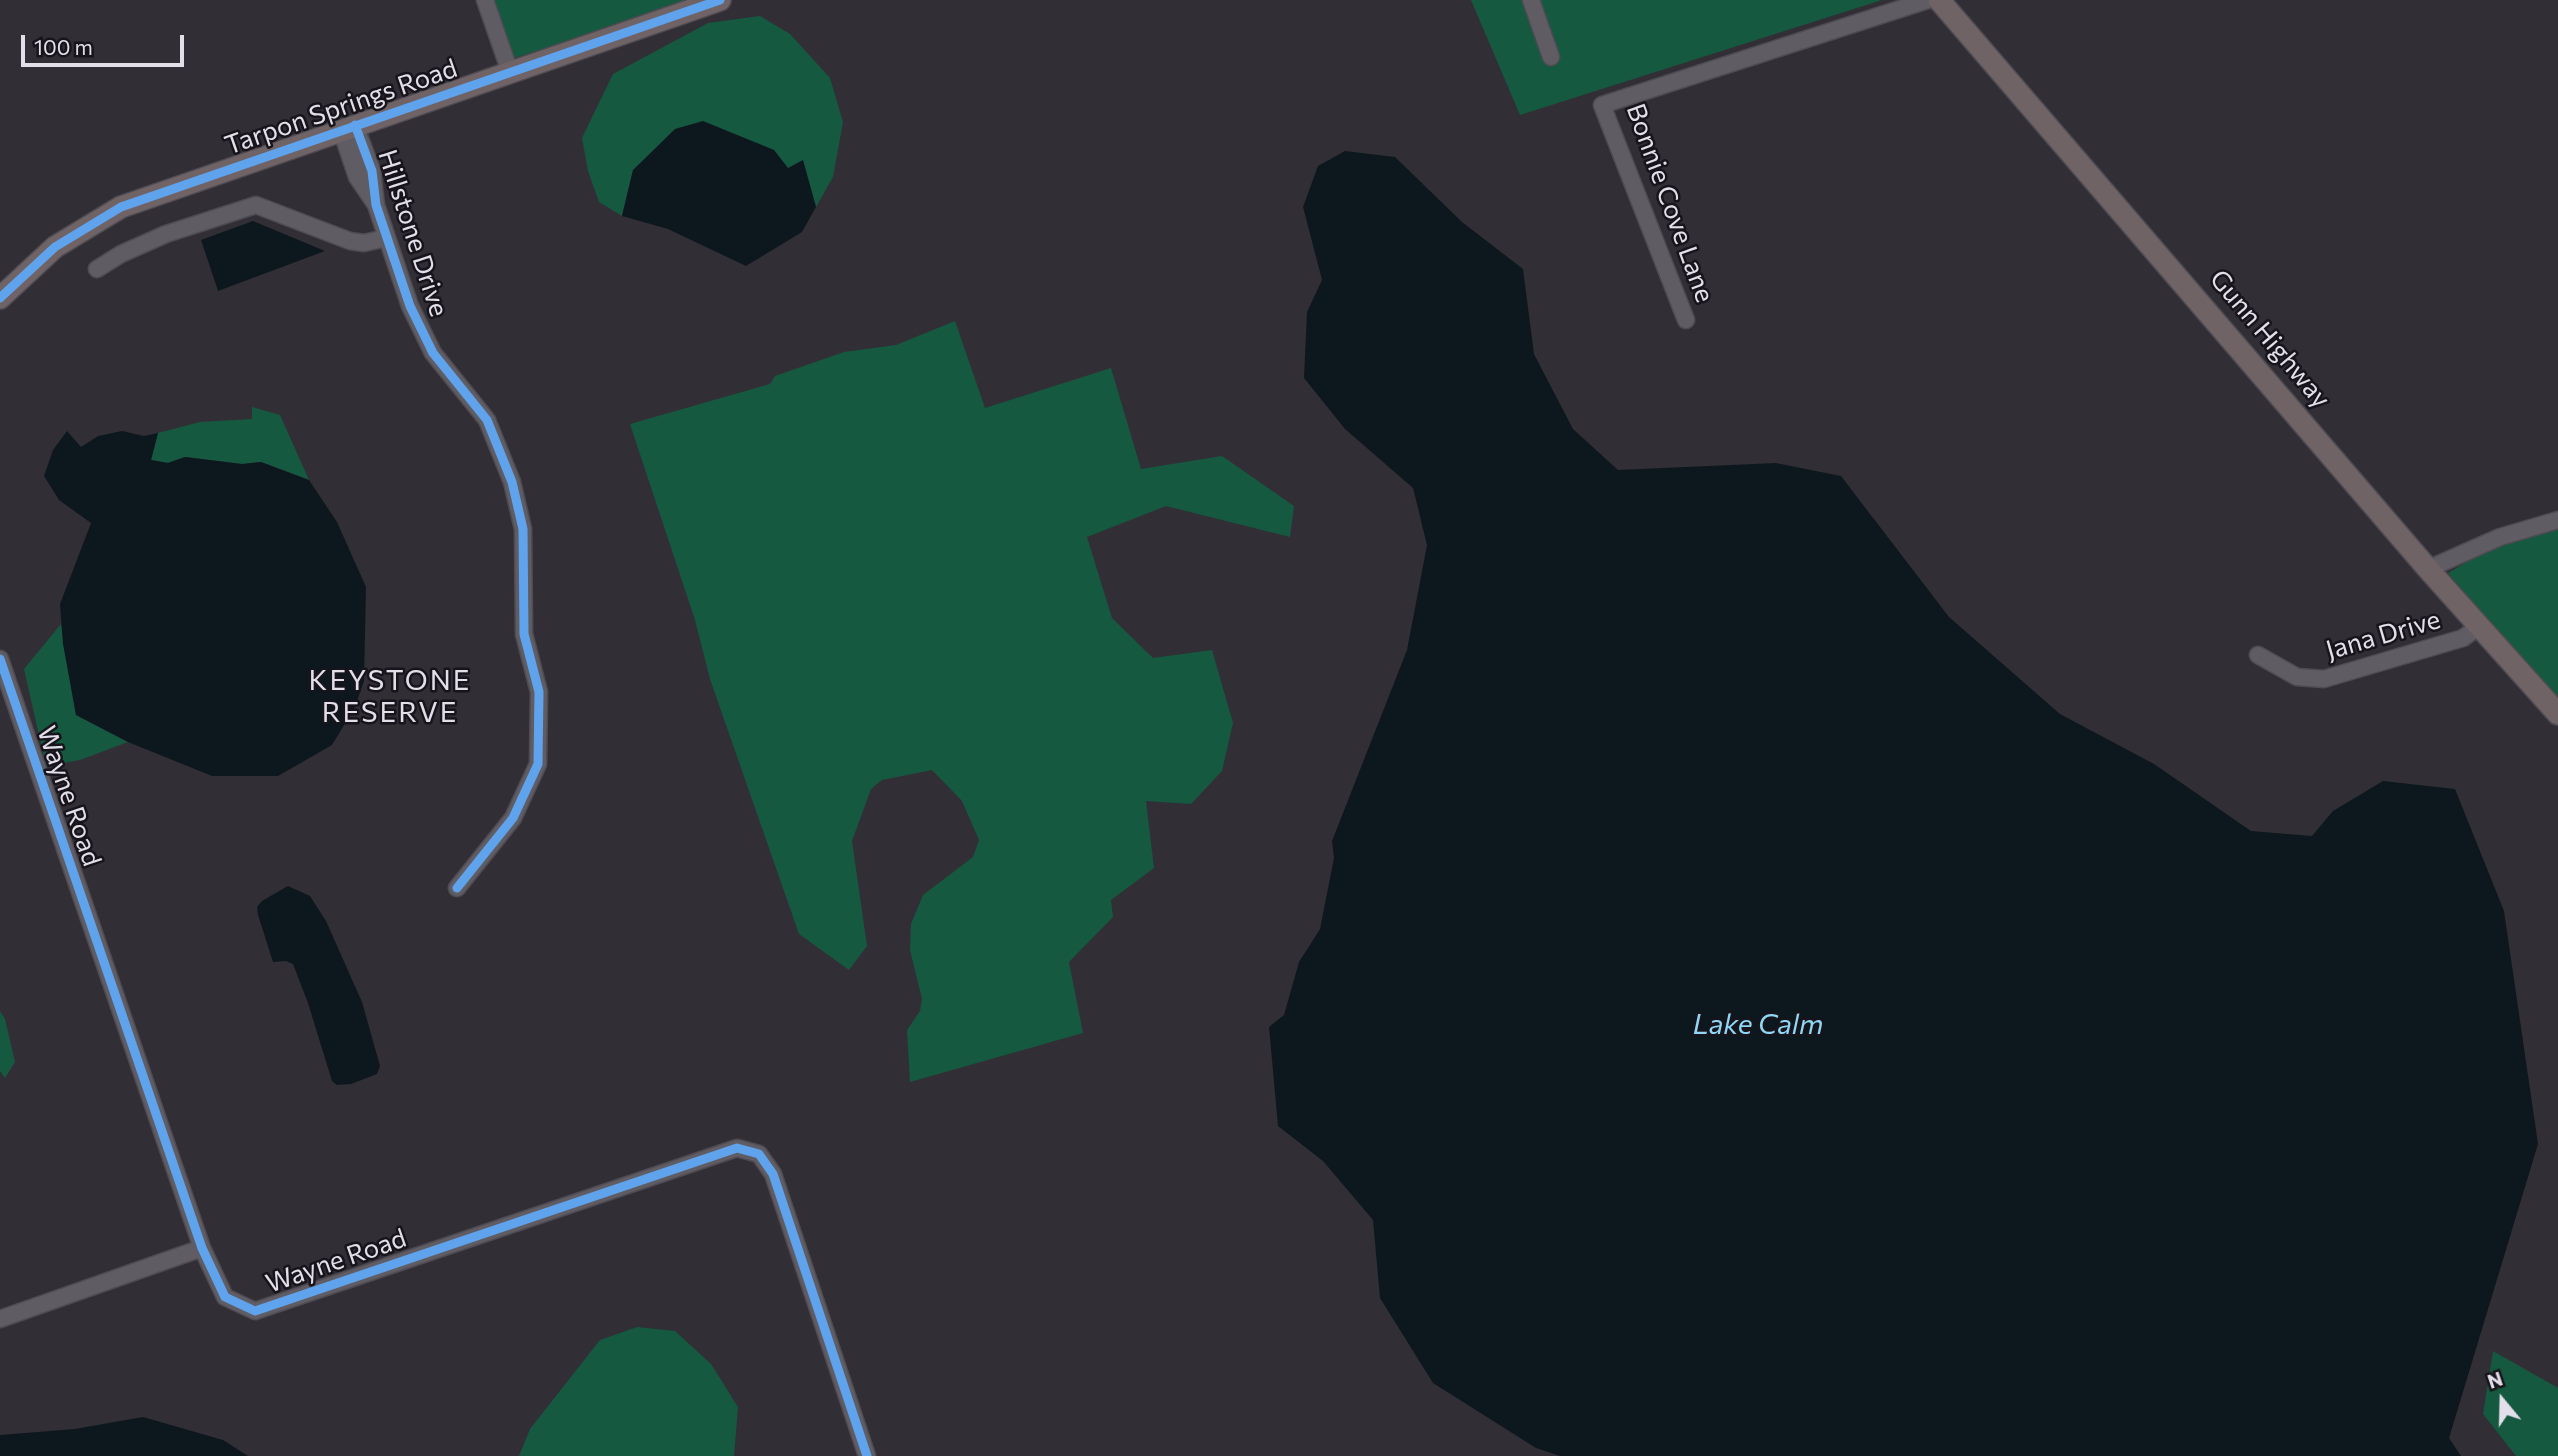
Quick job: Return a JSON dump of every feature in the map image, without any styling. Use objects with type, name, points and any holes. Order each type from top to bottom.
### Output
[{"type":"main road","name":"Tarpon Springs Road","points":[[0,298],[55,247],[121,207],[720,0]]},
{"type":"main road","name":"Gunn Highway","points":[[1939,0],[2428,569],[2558,714]]},
{"type":"street","points":[[485,0],[510,72]]},
{"type":"street","points":[[1531,0],[1551,57]]},
{"type":"street","name":"Bonnie Cove Lane","points":[[1686,320],[1602,105],[1928,0]]},
{"type":"street","name":"Hillstone Drive","points":[[348,127],[410,306],[425,340],[475,402],[495,435],[512,482],[523,529],[524,634],[539,692],[538,764],[513,818],[457,888]]},
{"type":"street","points":[[97,269],[156,239],[256,205],[358,243],[386,238]]},
{"type":"street","points":[[2428,569],[2500,537],[2558,520]]},
{"type":"street","name":"Jana Drive","points":[[2258,655],[2297,677],[2324,679],[2463,638],[2481,625]]},
{"type":"street","name":"Wayne Road","points":[[0,659],[202,1248],[225,1297],[255,1311],[737,1148],[760,1154],[773,1174],[867,1456]]},
{"type":"street","points":[[0,1318],[202,1248]]},
{"type":"green space","points":[[492,0],[701,0],[511,59]]},
{"type":"green space","points":[[1471,0],[1525,0],[1548,65],[1558,61],[1537,0],[1882,0],[1520,115]]},
{"type":"green space","points":[[760,16],[790,34],[830,78],[843,122],[833,177],[816,207],[803,161],[788,169],[774,150],[756,143],[633,170],[622,216],[599,202],[588,171],[582,138],[613,74],[708,23]]},
{"type":"green space","points":[[955,321],[985,408],[1111,368],[1141,469],[1222,456],[1294,506],[1290,537],[1166,506],[1087,537],[1112,618],[1153,658],[1212,650],[1233,723],[1222,771],[1191,804],[1146,801],[1154,868],[1111,900],[1113,917],[1069,962],[1083,1033],[910,1082],[907,1030],[920,1011],[922,999],[910,950],[911,924],[923,895],[973,857],[979,840],[962,801],[932,770],[882,780],[871,789],[852,841],[867,946],[849,970],[799,934],[710,679],[695,620],[630,424],[770,384],[775,376],[844,352],[896,345]]},
{"type":"green space","points":[[252,407],[280,415],[309,480],[261,462],[242,464],[185,457],[168,463],[151,460],[158,433],[200,422],[252,419]]},
{"type":"green space","points":[[2558,517],[2558,701],[2448,573],[2522,529]]},
{"type":"green space","points":[[61,624],[76,715],[128,742],[80,760],[46,766],[24,669]]},
{"type":"green space","points":[[0,1011],[5,1019],[15,1062],[5,1078],[0,1071]]},
{"type":"green space","points":[[637,1327],[675,1331],[711,1364],[738,1407],[734,1456],[519,1456],[530,1429],[600,1340]]},
{"type":"green space","points":[[2493,1351],[2558,1388],[2558,1456],[2516,1456],[2483,1414]]},
{"type":"water","points":[[703,121],[774,150],[788,168],[803,160],[816,207],[802,232],[746,266],[668,229],[622,216],[633,170],[675,129]]},
{"type":"water","name":"Lake Calm","points":[[1345,151],[1395,157],[1462,222],[1523,269],[1534,354],[1573,429],[1618,470],[1776,463],[1841,476],[1949,617],[2060,714],[2154,764],[2251,831],[2312,836],[2333,811],[2383,781],[2455,789],[2504,911],[2538,1144],[2449,1438],[2461,1456],[1560,1456],[1536,1448],[1433,1383],[1380,1298],[1373,1220],[1323,1161],[1278,1126],[1269,1027],[1284,1015],[1299,962],[1320,929],[1334,858],[1332,841],[1407,650],[1427,545],[1413,488],[1345,429],[1304,378],[1307,312],[1322,280],[1303,207],[1318,166]]},
{"type":"water","points":[[253,221],[325,251],[218,291],[201,240]]},
{"type":"water","points":[[67,431],[81,447],[98,436],[122,431],[144,436],[158,433],[151,460],[168,463],[185,457],[242,464],[261,462],[309,480],[337,522],[366,587],[364,681],[355,707],[332,745],[278,776],[212,776],[128,742],[76,715],[63,644],[60,604],[91,523],[59,500],[44,476],[53,450]]},
{"type":"water","points":[[288,886],[310,896],[326,921],[362,1002],[380,1066],[377,1074],[351,1084],[337,1085],[332,1081],[293,964],[286,961],[273,962],[257,907],[262,901]]},
{"type":"water","points":[[143,1417],[223,1440],[248,1456],[0,1456],[0,1435],[75,1429]]},
{"type":"cycle path","points":[[0,298],[55,247],[121,207],[720,0]]},
{"type":"cycle path","points":[[355,125],[372,171],[376,205],[410,306],[433,353],[487,420],[512,482],[523,529],[524,634],[539,692],[538,764],[513,818],[457,888]]},
{"type":"cycle path","points":[[0,659],[202,1248],[225,1297],[255,1311],[737,1148],[759,1154],[773,1174],[867,1456]]},
{"type":"district","name":"KEYSTONE RESERVE","points":[[390,697]]}]
